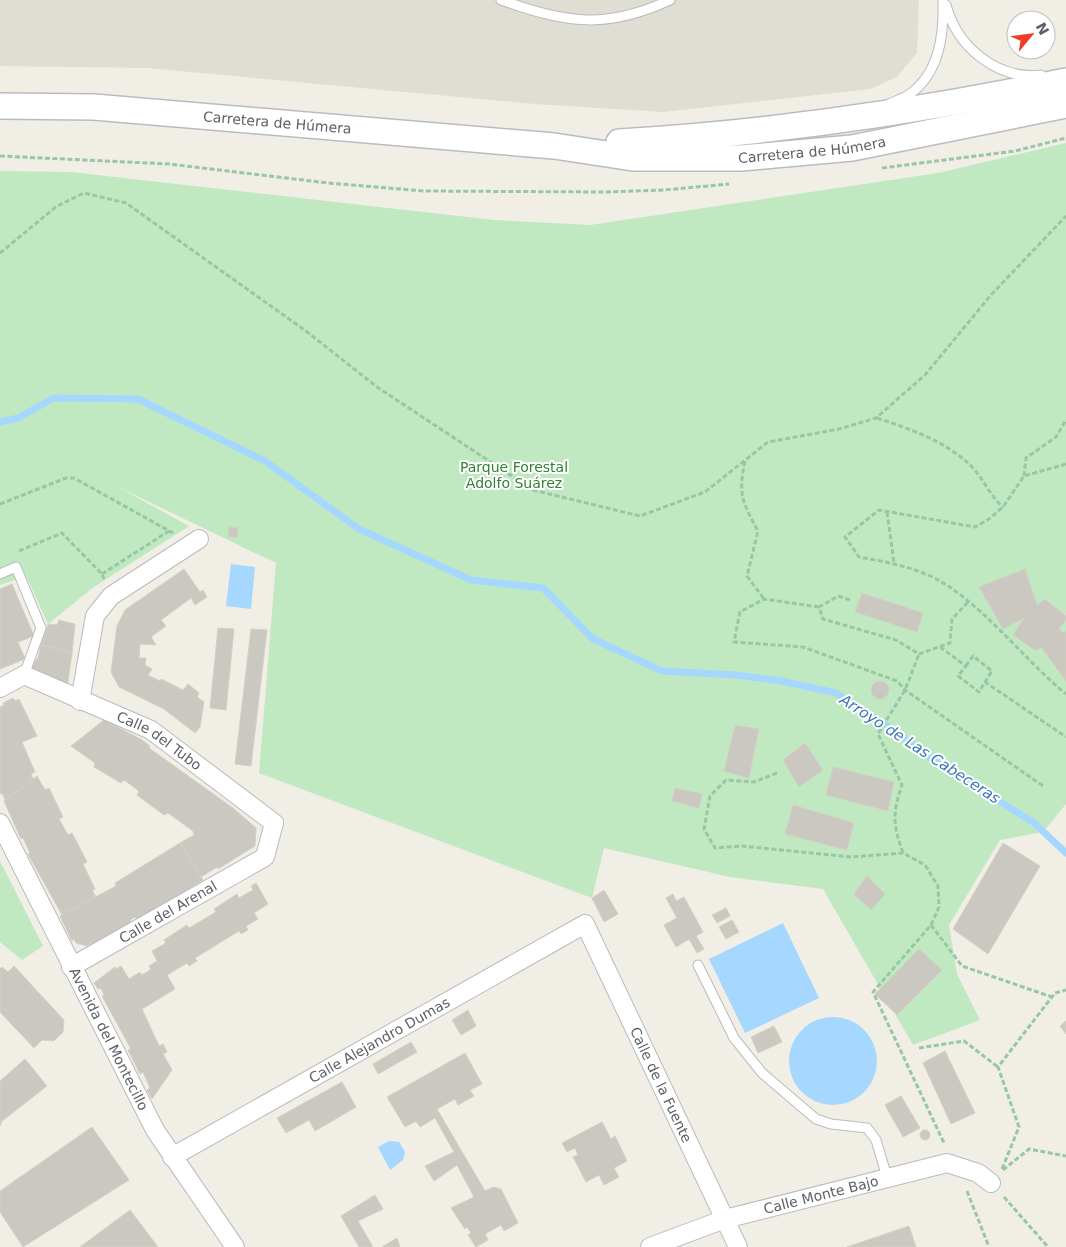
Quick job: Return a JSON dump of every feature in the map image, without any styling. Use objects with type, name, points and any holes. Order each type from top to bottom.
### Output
[{"type":"main road","name":"Carretera de Húmera","points":[[554,146],[693,138],[828,124],[983,98],[1059,77]]},
{"type":"main road","name":"Carretera de Húmera","points":[[0,106],[94,107],[554,146],[633,158],[741,158],[852,148],[1066,105]]},
{"type":"street","points":[[80,701],[95,616],[111,596],[199,539]]},
{"type":"street","points":[[0,688],[24,676]]},
{"type":"street","name":"Calle del Tubo","points":[[24,676],[151,730],[274,822],[266,857]]},
{"type":"street","name":"Avenida del Montecillo","points":[[1,830],[140,1102],[172,1157],[235,1247]]},
{"type":"street","name":"Calle del Arenal","points":[[71,967],[266,857]]},
{"type":"street","name":"Calle Alejandro Dumas","points":[[172,1157],[585,924]]},
{"type":"street","name":"Calle de la Fuente","points":[[585,924],[738,1247]]},
{"type":"street","points":[[953,1165],[978,1173],[992,1183]]},
{"type":"street","name":"Calle Monte Bajo","points":[[650,1247],[725,1219],[887,1177],[953,1165]]},
{"type":"lane","points":[[501,0],[544,15],[575,20],[611,20],[649,10],[670,0]]},
{"type":"lane","points":[[944,0],[953,24],[961,37],[982,59],[1006,72],[1059,77]]},
{"type":"lane","points":[[750,132],[798,121],[881,108],[910,94],[928,73],[939,50],[943,32],[944,0]]},
{"type":"lane","points":[[0,574],[16,567],[41,628],[24,676]]},
{"type":"lane","points":[[698,965],[734,1038],[762,1074],[816,1119],[831,1124],[867,1128],[871,1131],[876,1140],[887,1177]]},
{"type":"path","points":[[873,169],[1015,151],[1066,138]]},
{"type":"path","points":[[0,156],[169,164],[328,183],[424,191],[664,190],[730,184]]},
{"type":"path","points":[[0,253],[57,206],[84,193],[126,204],[306,330],[377,386],[533,490],[640,516],[705,492],[768,442],[839,429],[876,418],[924,375],[990,295],[1066,216]]},
{"type":"path","points":[[876,418],[927,435],[970,465],[992,497],[1003,507]]},
{"type":"path","points":[[1066,420],[1056,437],[1026,458],[1024,476],[1003,507],[989,519],[975,527],[879,510],[845,536],[859,557],[894,563],[931,576],[968,602],[1066,694]]},
{"type":"path","points":[[746,460],[741,482],[743,504],[758,531],[747,576],[764,599]]},
{"type":"path","points":[[1024,476],[1066,464]]},
{"type":"path","points":[[0,504],[66,478],[74,478],[169,531],[102,574],[62,533],[18,552]]},
{"type":"path","points":[[887,512],[894,563]]},
{"type":"path","points":[[850,600],[838,596],[820,606],[764,599],[740,612],[734,642],[803,647],[897,681],[906,690],[1043,786]]},
{"type":"path","points":[[919,654],[950,643],[952,619],[968,602]]},
{"type":"path","points":[[820,606],[823,619],[896,640],[919,654]]},
{"type":"path","points":[[939,647],[966,666]]},
{"type":"path","points":[[903,853],[894,826],[896,805],[902,785],[878,734],[894,712],[906,690],[919,654]]},
{"type":"path","points":[[972,656],[992,671],[979,692],[958,676],[966,666],[972,656]]},
{"type":"path","points":[[985,682],[1066,737]]},
{"type":"path","points":[[777,773],[754,782],[726,780],[710,796],[704,829],[715,848],[741,846],[851,857],[903,853],[925,865],[938,886],[939,907],[930,925],[873,992],[941,1134],[989,1246]]},
{"type":"path","points":[[930,925],[962,966],[1052,997]]},
{"type":"path","points":[[998,1067],[1055,993],[1066,990]]},
{"type":"path","points":[[919,1048],[964,1041],[998,1067],[1019,1127],[1001,1171],[1029,1149],[1066,1156]]},
{"type":"path","points":[[992,1183],[1048,1247]]},
{"type":"shaded area","points":[[0,0],[919,0],[917,53],[897,77],[870,89],[663,112],[535,104],[147,68],[0,66]]},
{"type":"green space","name":"Parque Forestal Adolfo Suárez","points":[[1066,143],[1066,804],[1043,832],[1000,840],[949,925],[957,974],[980,1020],[913,1045],[823,889],[730,877],[604,848],[592,898],[259,773],[276,563],[116,486],[189,526],[94,587],[48,624],[26,576],[0,585],[0,171],[71,172],[494,220],[590,225],[938,173]]},
{"type":"green space","points":[[0,861],[43,946],[22,960],[0,942]]},
{"type":"water","points":[[231,564],[255,567],[251,609],[226,606]]},
{"type":"water","points":[[783,923],[819,998],[745,1033],[709,959]]},
{"type":"water","points":[[833,1017],[850,1021],[864,1030],[873,1044],[877,1061],[873,1078],[864,1092],[850,1101],[833,1105],[816,1101],[802,1092],[793,1078],[789,1061],[793,1044],[802,1030],[816,1021]]},
{"type":"water","points":[[389,1141],[399,1142],[405,1152],[403,1160],[390,1170],[378,1147]]},
{"type":"building","points":[[229,527],[238,528],[237,537],[228,537]]},
{"type":"building","points":[[184,569],[200,592],[203,590],[207,597],[195,605],[191,598],[161,620],[166,626],[151,637],[156,645],[140,644],[139,658],[146,658],[145,665],[152,669],[148,675],[183,690],[188,684],[199,693],[197,697],[204,702],[200,727],[195,733],[164,709],[119,687],[111,672],[117,626],[125,610]]},
{"type":"building","points":[[1025,569],[1037,605],[1045,599],[1066,616],[1066,620],[1059,629],[1063,633],[1066,631],[1066,681],[1041,647],[1036,651],[1013,635],[1024,618],[1003,629],[979,587]]},
{"type":"building","points":[[12,584],[34,636],[18,642],[25,659],[0,669],[0,589]]},
{"type":"building","points":[[862,593],[923,613],[917,632],[855,612]]},
{"type":"building","points":[[59,620],[75,624],[72,653],[41,645],[48,624],[57,625]]},
{"type":"building","points":[[218,628],[234,629],[226,710],[210,708]]},
{"type":"building","points":[[251,629],[267,630],[251,766],[235,764]]},
{"type":"building","points":[[41,645],[72,653],[67,688],[29,669],[38,658]]},
{"type":"building","points":[[880,681],[886,684],[889,690],[886,696],[880,699],[874,696],[871,690],[874,684]]},
{"type":"building","points":[[13,698],[15,701],[19,699],[37,736],[22,742],[35,772],[31,774],[33,779],[5,800],[2,793],[0,794],[0,707],[4,705],[3,703]]},
{"type":"building","points":[[104,720],[142,740],[150,746],[149,748],[233,808],[256,828],[255,846],[218,869],[217,867],[201,877],[180,843],[194,835],[193,831],[168,813],[164,815],[145,801],[137,795],[139,791],[124,780],[121,783],[94,767],[95,763],[71,746]]},
{"type":"building","points":[[735,725],[759,729],[749,778],[724,771]]},
{"type":"building","points":[[805,743],[823,770],[799,787],[783,760]]},
{"type":"building","points":[[833,767],[894,782],[888,811],[826,795]]},
{"type":"building","points":[[37,776],[45,790],[49,788],[63,817],[59,819],[68,835],[72,833],[83,854],[87,862],[83,864],[95,889],[92,890],[96,897],[62,915],[28,854],[30,853],[23,838],[21,839],[4,801]]},
{"type":"building","points":[[675,788],[702,794],[699,808],[672,801]]},
{"type":"building","points":[[793,805],[854,823],[847,850],[785,834]]},
{"type":"building","points":[[180,843],[203,880],[137,919],[135,917],[130,920],[131,923],[91,947],[90,944],[87,946],[76,943],[74,939],[72,941],[60,916],[116,886],[115,883]]},
{"type":"building","points":[[1003,843],[1040,866],[988,954],[953,929]]},
{"type":"building","points":[[867,876],[885,894],[871,910],[854,894]]},
{"type":"building","points":[[256,883],[268,904],[254,913],[258,919],[246,926],[248,930],[241,934],[239,931],[195,958],[197,961],[189,966],[187,963],[167,975],[175,989],[142,1009],[159,1046],[163,1044],[167,1052],[163,1054],[172,1070],[152,1099],[147,1090],[150,1088],[143,1072],[140,1074],[128,1050],[131,1049],[102,996],[104,995],[101,988],[98,989],[94,983],[115,967],[116,969],[121,966],[129,979],[140,972],[141,975],[147,972],[151,969],[149,966],[157,961],[152,951],[166,943],[164,940],[187,925],[189,928],[216,912],[214,909],[237,894],[239,898],[253,890],[251,886]]},
{"type":"building","points":[[604,890],[618,914],[604,922],[592,898]]},
{"type":"building","points":[[673,894],[676,901],[684,897],[703,932],[696,936],[704,949],[697,953],[689,939],[676,947],[664,925],[677,918],[666,898]]},
{"type":"building","points":[[726,908],[730,916],[717,923],[712,915]]},
{"type":"building","points":[[732,920],[739,932],[726,939],[719,927]]},
{"type":"building","points":[[919,949],[942,970],[897,1015],[875,994]]},
{"type":"building","points":[[14,966],[64,1020],[63,1032],[54,1041],[42,1040],[34,1048],[0,1012],[0,969],[2,967],[8,972]]},
{"type":"building","points":[[468,1010],[476,1026],[461,1035],[452,1020]]},
{"type":"building","points":[[1066,1021],[1066,1034],[1060,1026]]},
{"type":"building","points":[[774,1026],[782,1042],[758,1053],[751,1037]]},
{"type":"building","points":[[411,1042],[417,1052],[378,1074],[373,1064]]},
{"type":"building","points":[[945,1051],[975,1113],[951,1124],[923,1063]]},
{"type":"building","points":[[465,1053],[482,1084],[470,1090],[474,1096],[458,1105],[455,1099],[437,1109],[485,1191],[493,1187],[501,1189],[518,1223],[504,1231],[501,1225],[485,1234],[488,1240],[476,1247],[468,1235],[471,1233],[467,1227],[465,1229],[451,1208],[474,1197],[457,1165],[434,1181],[425,1166],[454,1152],[435,1118],[420,1127],[416,1121],[405,1127],[387,1097]]},
{"type":"building","points":[[25,1059],[47,1086],[2,1121],[0,1126],[0,1081]]},
{"type":"building","points":[[342,1082],[356,1107],[315,1131],[309,1120],[286,1133],[277,1118]]},
{"type":"building","points":[[901,1096],[920,1128],[903,1137],[885,1105]]},
{"type":"building","points":[[602,1122],[611,1139],[615,1136],[627,1161],[614,1168],[619,1177],[604,1185],[599,1175],[586,1182],[573,1157],[578,1155],[575,1148],[567,1152],[562,1143]]},
{"type":"building","points":[[92,1127],[129,1180],[23,1247],[0,1212],[0,1191]]},
{"type":"building","points":[[923,1130],[927,1130],[930,1135],[929,1139],[923,1140],[920,1137],[920,1133]]},
{"type":"building","points":[[375,1195],[383,1209],[358,1221],[373,1247],[359,1247],[341,1216]]},
{"type":"building","points":[[130,1210],[158,1247],[80,1247]]},
{"type":"building","points":[[909,1226],[916,1247],[847,1247]]},
{"type":"building","points":[[397,1238],[400,1247],[382,1247]]},
{"type":"waterway","name":"Arroyo de Las Cabeceras","points":[[0,422],[18,418],[54,398],[138,399],[265,461],[359,529],[471,580],[543,588],[593,639],[662,671],[736,675],[781,681],[836,693],[883,723],[944,768],[1033,822],[1066,853]]}]
